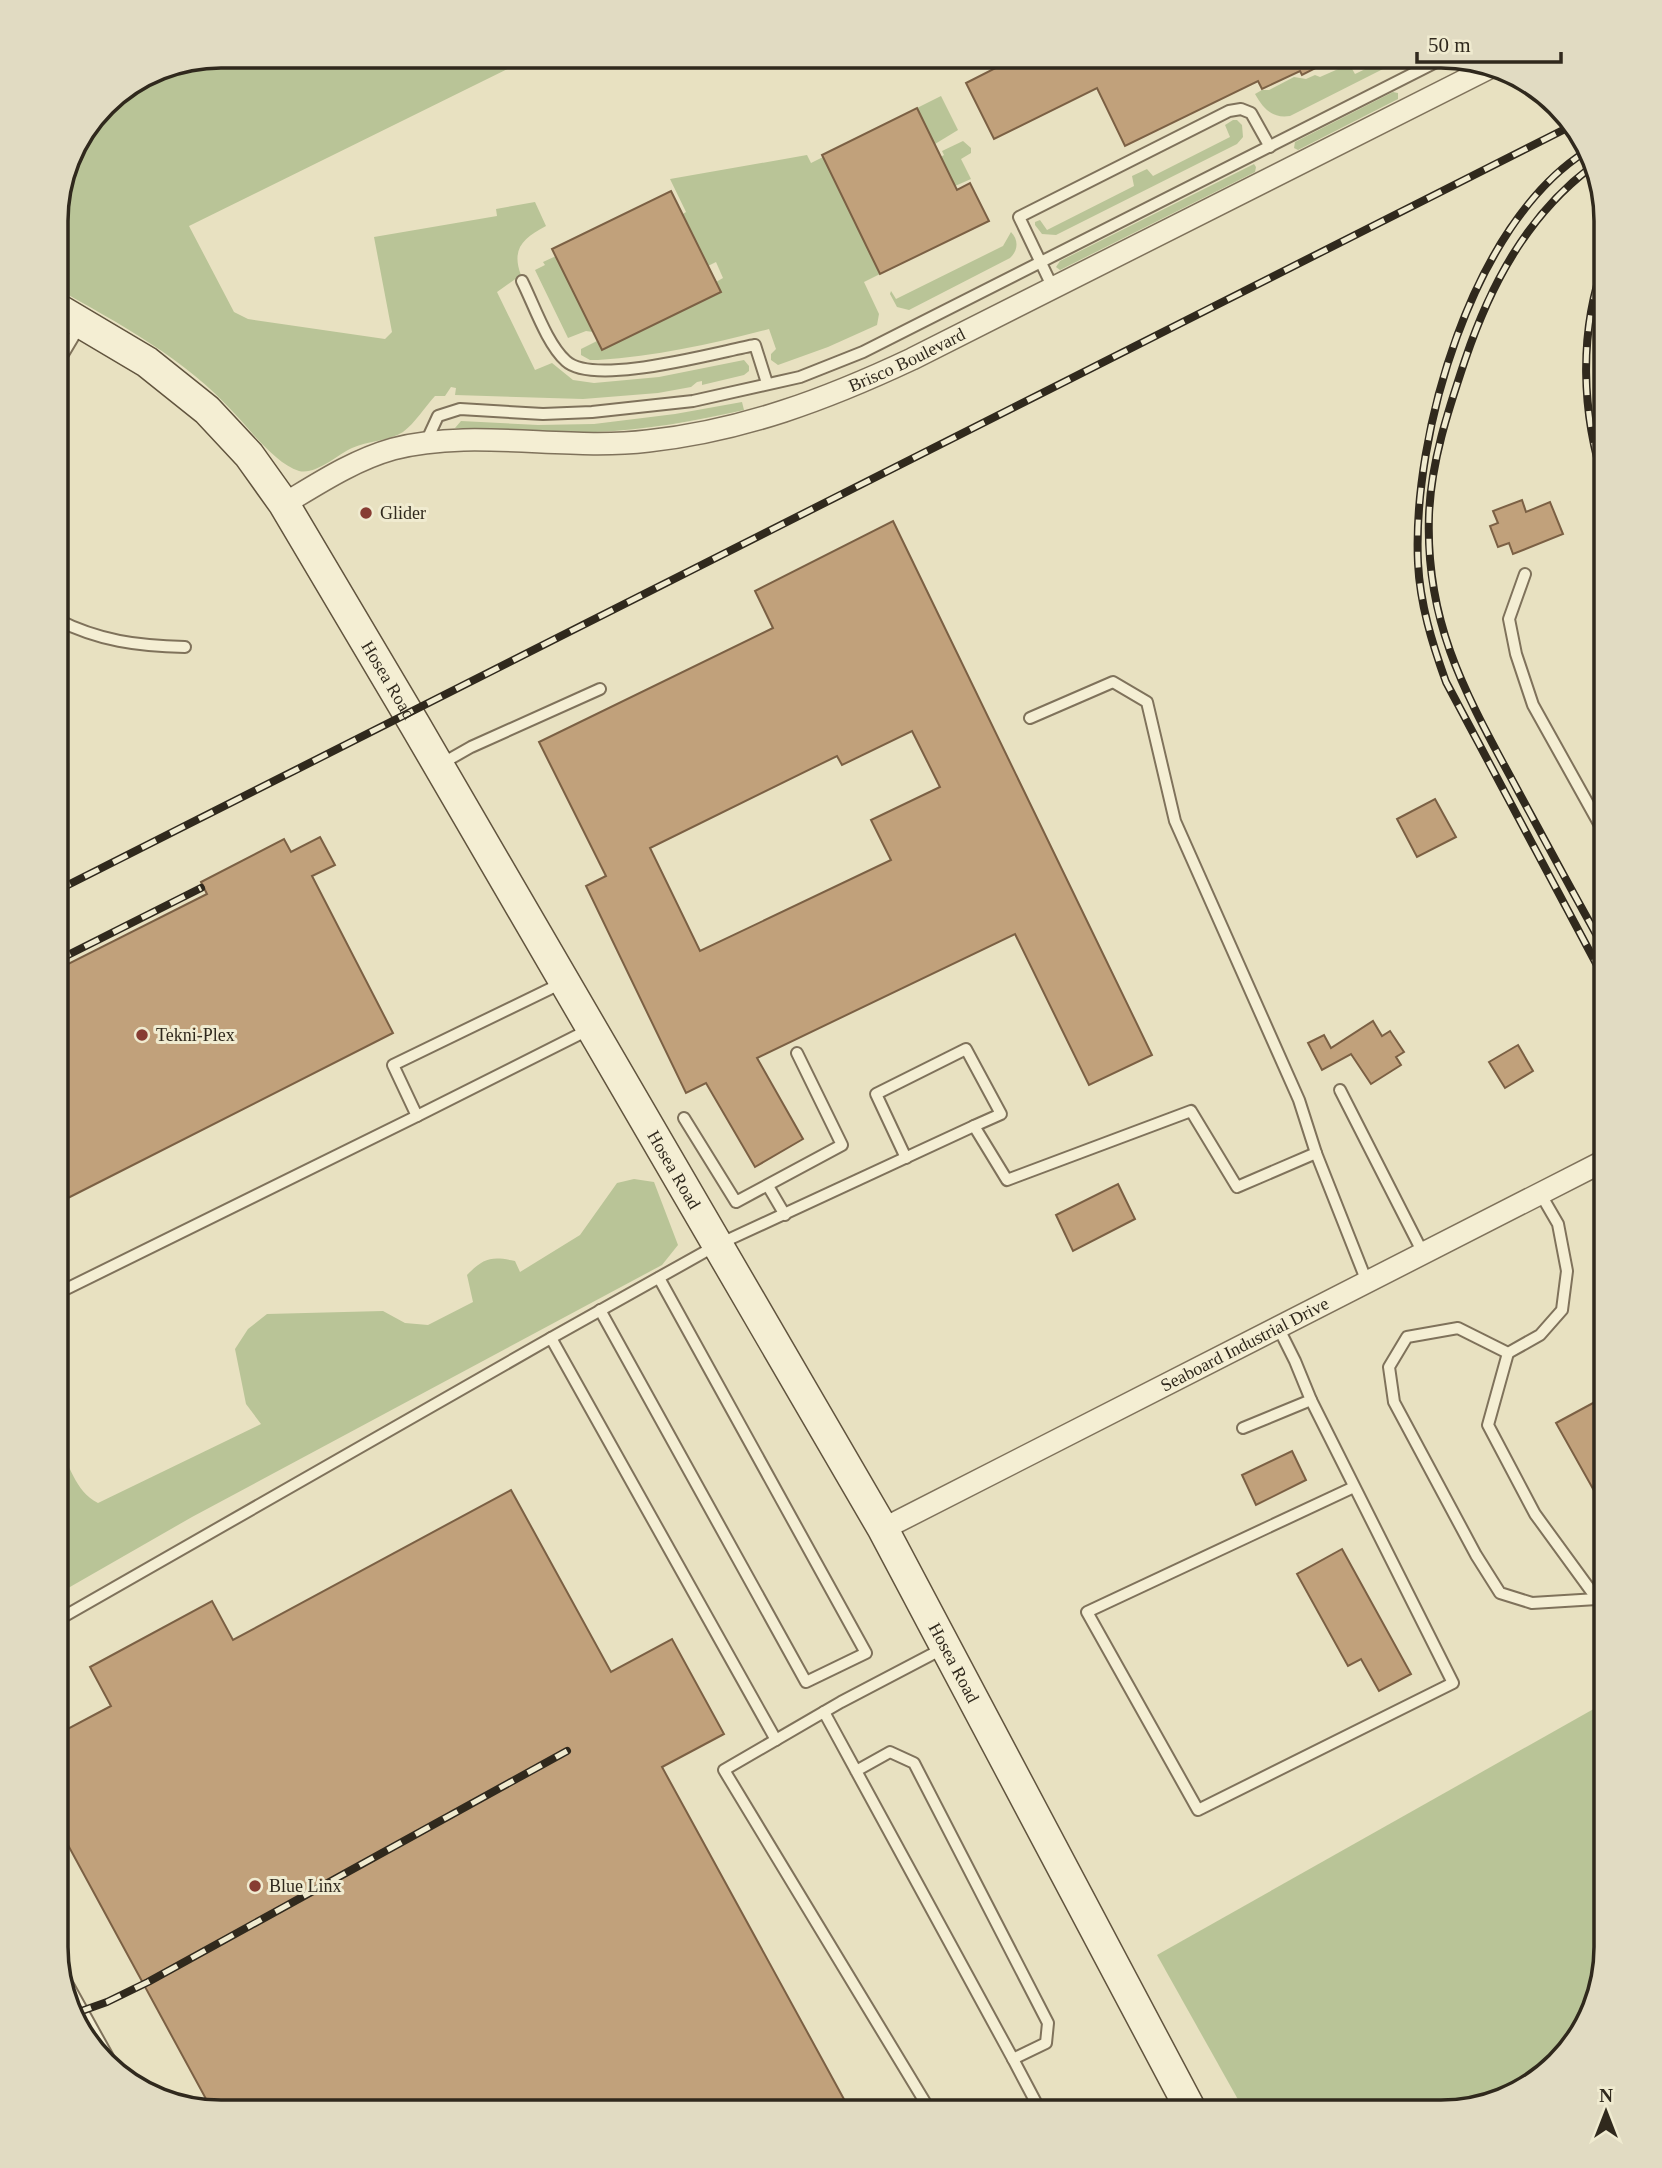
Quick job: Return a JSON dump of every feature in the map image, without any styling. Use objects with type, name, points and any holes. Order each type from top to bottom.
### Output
[{"type":"street","name":"Brisco Boulevard","points":[[284,504],[374,455],[426,442],[473,440],[591,445],[649,441],[743,424],[793,410],[848,389],[1054,288],[1480,73]]},
{"type":"street","name":"Hosea Road","points":[[69,315],[147,362],[207,410],[248,455],[284,504],[883,1530],[1186,2100]]},
{"type":"street","name":"Seaboard Industrial Drive","points":[[883,1530],[1594,1166]]},
{"type":"lane","points":[[426,442],[438,416],[460,409],[543,414],[592,412],[693,401],[800,377],[863,352],[1422,69]]},
{"type":"lane","points":[[1054,288],[1019,217],[1229,111],[1241,109],[1251,113],[1270,146]]},
{"type":"lane","points":[[522,281],[556,351],[579,369],[618,371],[755,345],[767,383]]},
{"type":"lane","points":[[69,344],[82,322]]},
{"type":"lane","points":[[1525,574],[1509,619],[1516,654],[1533,705],[1594,814]]},
{"type":"lane","points":[[69,625],[102,639],[146,646],[186,647]]},
{"type":"lane","points":[[1030,718],[1113,682],[1147,702],[1175,821],[1299,1100],[1316,1153],[1367,1282]]},
{"type":"lane","points":[[438,765],[471,747],[600,689]]},
{"type":"lane","points":[[417,1116],[393,1065],[564,981]]},
{"type":"lane","points":[[68,1288],[591,1028]]},
{"type":"lane","points":[[68,1615],[717,1245],[1001,1114],[966,1049],[876,1094],[906,1157]]},
{"type":"lane","points":[[684,1118],[736,1202],[842,1145],[797,1053]]},
{"type":"lane","points":[[1340,1090],[1423,1253]]},
{"type":"lane","points":[[974,1126],[1007,1180],[1191,1111],[1237,1187],[1316,1153]]},
{"type":"lane","points":[[768,1186],[785,1215]]},
{"type":"lane","points":[[1540,1193],[1558,1224],[1565,1259],[1567,1271],[1562,1310],[1540,1335],[1508,1353],[1488,1425],[1535,1514],[1594,1587]]},
{"type":"lane","points":[[600,1310],[806,1682],[866,1653],[659,1278]]},
{"type":"lane","points":[[1278,1327],[1296,1361],[1311,1400],[1453,1684],[1198,1811],[1087,1612],[1354,1487]]},
{"type":"lane","points":[[1508,1353],[1458,1328],[1407,1336],[1389,1367],[1394,1402],[1476,1555],[1500,1593],[1532,1603],[1594,1598]]},
{"type":"lane","points":[[551,1338],[776,1740]]},
{"type":"lane","points":[[1244,1428],[1311,1400]]},
{"type":"lane","points":[[924,2100],[724,1770],[824,1712],[946,1647]]},
{"type":"lane","points":[[824,1712],[1035,2100]]},
{"type":"lane","points":[[856,1771],[890,1752],[914,1763],[1048,2023],[1046,2043],[1013,2059]]},
{"type":"lane","points":[[81,2009],[94,2033]]},
{"type":"green space","points":[[221,68],[509,68],[189,226],[234,312],[248,319],[385,339],[392,332],[374,237],[497,216],[496,209],[535,202],[546,226],[521,245],[517,258],[521,275],[497,292],[535,370],[552,363],[573,380],[594,383],[659,377],[744,360],[749,371],[744,375],[702,385],[702,381],[697,382],[691,387],[658,393],[583,399],[455,395],[456,388],[451,387],[445,396],[435,396],[403,432],[352,448],[312,470],[299,471],[282,462],[264,446],[216,394],[195,376],[128,329],[69,295],[69,211],[73,181],[94,136],[106,120],[128,100],[172,76]]},
{"type":"green space","points":[[1338,69],[1352,69],[1355,74],[1366,69],[1383,69],[1290,116],[1273,114],[1261,104],[1255,94],[1294,77],[1320,77]]},
{"type":"green space","points":[[1393,92],[1398,93],[1398,99],[1298,150],[1294,148],[1295,142]]},
{"type":"green space","points":[[941,96],[958,130],[935,144],[917,108]]},
{"type":"green space","points":[[1233,120],[1242,125],[1243,137],[1237,144],[1056,235],[1042,234],[1035,225],[1035,222],[1040,220],[1047,230],[1134,186],[1132,176],[1147,169],[1153,176],[1230,137],[1225,125]]},
{"type":"green space","points":[[963,141],[971,148],[971,153],[961,159],[971,179],[955,186],[941,157],[944,155],[942,151]]},
{"type":"green space","points":[[807,155],[811,163],[823,157],[880,274],[864,282],[879,314],[877,325],[778,365],[771,360],[771,354],[776,349],[769,329],[642,356],[590,360],[581,355],[581,349],[597,341],[602,350],[721,292],[716,282],[723,278],[716,262],[708,266],[670,179]]},
{"type":"green space","points":[[1254,164],[1255,172],[1060,270],[1056,267],[1060,261]]},
{"type":"green space","points":[[1011,232],[1016,245],[1010,258],[909,310],[897,307],[891,291],[896,299],[1003,246]]},
{"type":"green space","points":[[556,256],[593,332],[586,331],[568,338],[535,270],[545,265],[543,262]]},
{"type":"green space","points":[[742,402],[744,410],[614,431],[455,428],[461,421],[538,425],[594,424]]},
{"type":"green space","points":[[634,1179],[654,1182],[678,1245],[662,1265],[192,1517],[68,1588],[68,1466],[83,1492],[98,1503],[261,1424],[246,1404],[235,1349],[248,1329],[267,1314],[383,1311],[405,1323],[428,1325],[473,1302],[467,1275],[478,1265],[488,1260],[507,1259],[515,1261],[520,1272],[580,1235],[617,1183]]},
{"type":"green space","points":[[1594,1709],[1594,1947],[1589,1987],[1573,2023],[1556,2048],[1542,2062],[1509,2084],[1471,2097],[1441,2100],[1238,2100],[1157,1955]]},
{"type":"building","points":[[994,69],[1314,69],[1302,75],[1300,71],[1262,89],[1258,81],[1125,146],[1097,88],[994,139],[966,83]]},
{"type":"building","points":[[917,108],[957,190],[970,183],[989,221],[880,274],[822,155]]},
{"type":"building","points":[[671,191],[721,292],[602,350],[552,249]]},
{"type":"building","points":[[1522,500],[1526,512],[1550,502],[1563,534],[1513,554],[1509,543],[1498,547],[1490,526],[1498,523],[1493,511]]},
{"type":"building","points":[[893,521],[1152,1055],[1089,1085],[1015,934],[757,1058],[803,1139],[755,1167],[706,1083],[686,1093],[586,886],[606,876],[539,742],[773,628],[755,591]],"holes":[[[912,731],[940,787],[871,820],[891,860],[700,951],[650,848],[837,756],[842,765]]]},
{"type":"building","points":[[1435,799],[1456,837],[1417,857],[1397,819]]},
{"type":"building","points":[[320,837],[335,865],[312,876],[393,1033],[68,1198],[69,964],[207,894],[201,882],[284,839],[291,852]]},
{"type":"building","points":[[1373,1021],[1382,1036],[1390,1031],[1404,1052],[1396,1057],[1401,1065],[1371,1084],[1351,1054],[1322,1070],[1308,1043],[1324,1035],[1331,1048]]},
{"type":"building","points":[[1518,1045],[1533,1071],[1505,1088],[1489,1062]]},
{"type":"building","points":[[1118,1184],[1135,1219],[1073,1251],[1056,1215]]},
{"type":"building","points":[[1594,1402],[1594,1491],[1556,1423]]},
{"type":"building","points":[[1292,1451],[1306,1480],[1256,1505],[1242,1475]]},
{"type":"building","points":[[511,1490],[611,1672],[672,1639],[724,1734],[662,1767],[844,2100],[206,2098],[68,1845],[68,1729],[111,1706],[90,1667],[212,1601],[233,1640]]},
{"type":"building","points":[[1342,1549],[1411,1674],[1379,1691],[1361,1659],[1348,1666],[1297,1574]]},
{"type":"railway","points":[[69,885],[1563,130]]},
{"type":"railway","points":[[1580,156],[1545,185],[1510,229],[1481,280],[1457,337],[1438,396],[1426,455],[1419,512],[1418,563],[1428,623],[1446,682],[1594,960]]},
{"type":"railway","points":[[1586,172],[1567,187],[1529,231],[1486,306],[1452,398],[1441,437],[1429,515],[1434,591],[1453,658],[1499,755],[1594,930]]},
{"type":"railway","points":[[1594,300],[1587,343],[1586,373],[1594,441]]},
{"type":"railway","points":[[69,955],[201,888]]},
{"type":"railway","points":[[82,2011],[148,1982],[567,1751]]},
{"type":"place","name":"Glider","points":[[366,513]]},
{"type":"place","name":"Tekni-Plex","points":[[142,1035]]},
{"type":"place","name":"Blue Linx","points":[[255,1886]]}]
